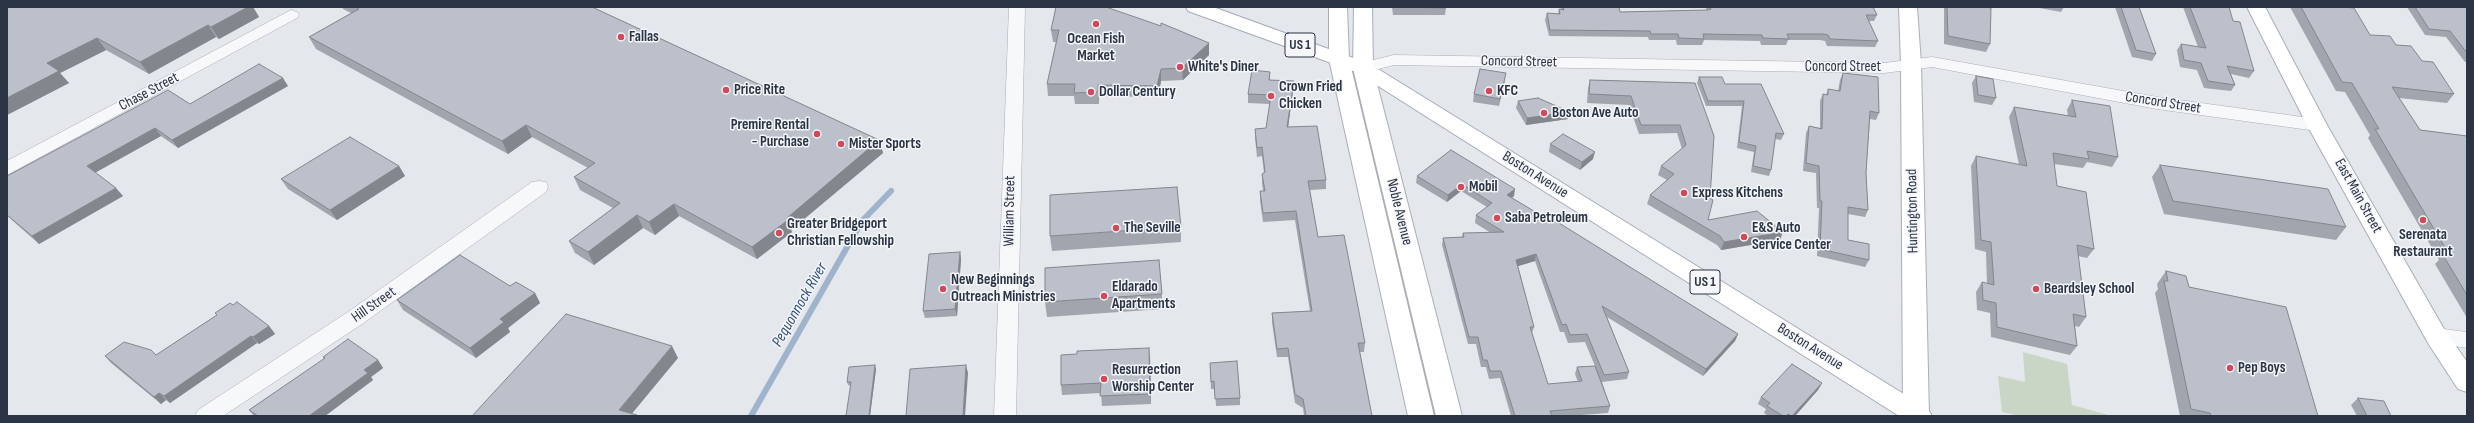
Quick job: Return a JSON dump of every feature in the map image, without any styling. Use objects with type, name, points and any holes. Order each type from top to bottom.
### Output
[{"type":"main road","name":"Boston Avenue","points":[[1195,7],[1363,68],[1917,415]]},
{"type":"main road","name":"Noble Avenue","points":[[1338,7],[1339,59],[1421,416]]},
{"type":"main road","name":"Noble Avenue","points":[[1363,7],[1363,68],[1449,416]]},
{"type":"main road","name":"Huntington Road","points":[[1908,7],[1911,64],[1917,415]]},
{"type":"main road","name":"East Main Street","points":[[2256,7],[2317,125],[2436,336],[2467,382]]},
{"type":"street","name":"William Street","points":[[1005,416],[1017,7]]},
{"type":"street","name":"Chase Street","points":[[7,169],[291,15]]},
{"type":"street","name":"Concord Street","points":[[1363,68],[1394,60],[1884,68],[1932,62],[2157,102],[2317,125]]},
{"type":"street","name":"Hill Street","points":[[206,416],[356,318],[539,187]]},
{"type":"street","points":[[2436,336],[2467,340]]},
{"type":"green space","points":[[2023,352],[2067,364],[2072,405],[2112,416],[2020,416],[2002,412],[1998,376],[2025,382]]},
{"type":"building","points":[[7,7],[248,7],[211,27],[208,25],[140,62],[97,38],[47,63],[59,71],[7,98]]},
{"type":"building","points":[[356,7],[592,7],[879,140],[787,218],[788,220],[752,247],[674,204],[649,222],[637,215],[588,252],[569,241],[620,203],[574,177],[595,163],[526,125],[502,141],[309,37],[359,9]]},
{"type":"building","points":[[1056,7],[1106,7],[1161,26],[1161,23],[1209,43],[1182,68],[1161,69],[1157,86],[1098,85],[1098,92],[1074,93],[1075,84],[1047,84],[1059,30],[1051,30]]},
{"type":"building","points":[[1393,7],[1446,7],[1446,8]]},
{"type":"building","points":[[1563,7],[1619,7],[1620,12],[1708,10],[1711,9],[1710,7],[1873,7],[1877,15],[1866,15],[1878,41],[1830,39],[1828,35],[1823,34],[1787,34],[1789,39],[1763,38],[1762,35],[1703,34],[1704,39],[1679,38],[1678,34],[1651,34],[1650,31],[1550,30],[1547,13],[1560,14],[1559,9],[1564,10]]},
{"type":"building","points":[[1947,7],[1991,8],[1990,44],[1948,36]]},
{"type":"building","points":[[2121,7],[2139,7],[2156,54],[2136,50]]},
{"type":"building","points":[[2190,7],[2229,7],[2233,21],[2240,22],[2254,71],[2227,66],[2235,85],[2208,81],[2201,63],[2184,60],[2181,44],[2206,48]]},
{"type":"building","points":[[2301,7],[2354,8],[2370,35],[2390,36],[2396,45],[2411,46],[2422,61],[2433,62],[2454,94],[2392,87],[2420,130],[2467,136],[2467,295],[2443,255],[2450,256],[2375,129],[2379,129],[2352,83],[2342,82]]},
{"type":"building","points":[[2415,7],[2467,7],[2467,53],[2450,31],[2429,29]]},
{"type":"building","points":[[259,64],[283,78],[172,140],[155,128],[87,166],[116,188],[32,236],[7,215],[7,176],[168,90],[190,104]]},
{"type":"building","name":"KFC","points":[[1480,69],[1506,73],[1500,99],[1474,94]]},
{"type":"building","points":[[1252,70],[1270,72],[1269,80],[1294,81],[1287,127],[1317,126],[1326,180],[1308,181],[1318,237],[1344,235],[1365,343],[1358,343],[1372,416],[1306,416],[1303,399],[1295,394],[1288,348],[1277,349],[1272,313],[1312,311],[1296,211],[1263,213],[1260,191],[1265,191],[1262,174],[1265,172],[1262,147],[1257,148],[1255,129],[1266,128],[1271,95],[1248,94]]},
{"type":"building","points":[[1843,73],[1878,77],[1879,113],[1870,111],[1866,173],[1868,210],[1848,207],[1848,240],[1869,244],[1869,260],[1820,249],[1822,201],[1820,201],[1819,166],[1806,163],[1809,126],[1822,129],[1823,94],[1828,95],[1828,89],[1840,91]]},
{"type":"building","points":[[1976,76],[1993,79],[1996,98],[1978,95]]},
{"type":"building","points":[[1699,77],[1722,77],[1725,84],[1761,84],[1784,134],[1776,133],[1771,170],[1753,166],[1756,146],[1739,142],[1744,101],[1708,101]]},
{"type":"building","points":[[1590,80],[1695,83],[1714,136],[1710,198],[1713,200],[1708,220],[1757,211],[1783,232],[1724,242],[1720,236],[1650,195],[1674,174],[1661,166],[1686,145],[1680,125],[1641,125],[1631,96],[1589,94]]},
{"type":"building","points":[[1538,98],[1570,112],[1527,118],[1518,101]]},
{"type":"building","points":[[2072,100],[2110,106],[2118,157],[2087,151],[2089,159],[2053,153],[2057,186],[2086,192],[2094,249],[2077,245],[2086,317],[2073,314],[2077,346],[1997,327],[1996,303],[1983,300],[1982,282],[1994,285],[1991,242],[1981,240],[1976,156],[2027,166],[2014,107],[2076,117]]},
{"type":"building","points":[[1563,134],[1595,152],[1582,162],[1550,144]]},
{"type":"building","points":[[350,137],[399,166],[330,210],[281,179]]},
{"type":"building","points":[[1451,150],[1515,189],[1507,195],[1549,220],[1551,218],[1738,334],[1706,369],[1602,306],[1629,372],[1604,375],[1587,334],[1570,335],[1566,324],[1562,325],[1536,254],[1516,260],[1534,327],[1530,327],[1548,384],[1582,381],[1577,367],[1595,366],[1610,406],[1550,411],[1552,416],[1515,416],[1501,371],[1490,371],[1487,360],[1483,360],[1478,337],[1469,337],[1443,238],[1464,237],[1463,233],[1504,232],[1476,215],[1492,203],[1462,184],[1448,195],[1417,176]]},
{"type":"building","points":[[2160,165],[2328,189],[2346,227],[2173,201]]},
{"type":"building","points":[[1177,187],[1181,227],[1050,236],[1050,195]]},
{"type":"building","name":"New Beginnings Outreach Ministries","points":[[960,252],[955,309],[923,311],[929,254]]},
{"type":"building","points":[[460,255],[510,286],[516,282],[535,293],[500,319],[504,322],[470,348],[397,300]]},
{"type":"building","points":[[1159,260],[1162,294],[1045,302],[1045,268]]},
{"type":"building","name":"Pep Boys","points":[[2166,271],[2186,276],[2189,287],[2286,307],[2318,416],[2211,416],[2210,413],[2191,409],[2164,281],[2168,281]]},
{"type":"building","points":[[237,302],[269,326],[253,337],[251,336],[164,396],[159,393],[154,397],[105,356],[124,342],[151,350],[156,355],[217,315],[215,313],[230,303],[233,305]]},
{"type":"building","points":[[566,314],[672,346],[619,410],[637,415],[472,416]]},
{"type":"building","points":[[348,339],[378,360],[364,370],[368,373],[309,416],[258,416],[249,410],[325,358],[323,357]]},
{"type":"building","name":"Resurrection Worship Center","points":[[1149,348],[1150,394],[1100,396],[1101,383],[1061,385],[1061,355],[1077,354],[1077,351]]},
{"type":"building","points":[[1237,361],[1240,398],[1215,399],[1214,381],[1211,382],[1210,363]]},
{"type":"building","points":[[1792,364],[1822,383],[1792,416],[1788,414],[1783,416],[1767,406],[1770,403],[1761,397]]},
{"type":"building","points":[[875,365],[869,416],[846,416],[851,382],[847,382],[849,367]]},
{"type":"building","points":[[966,365],[963,416],[906,416],[910,369]]},
{"type":"building","points":[[2358,398],[2384,401],[2391,416],[2367,416]]},
{"type":"waterway","name":"Pequonnock River","points":[[751,416],[862,221],[891,191]]},
{"type":"place","name":"Ocean Fish Market","points":[[1096,24]]},
{"type":"place","name":"Fallas","points":[[621,37]]},
{"type":"place","name":"White's Diner","points":[[1180,67]]},
{"type":"place","name":"Price Rite","points":[[726,90]]},
{"type":"place","name":"KFC","points":[[1489,91]]},
{"type":"place","name":"Dollar Century","points":[[1091,92]]},
{"type":"place","name":"Crown Fried Chicken","points":[[1271,96]]},
{"type":"place","name":"Boston Ave Auto","points":[[1544,113]]},
{"type":"place","name":"Premire Rental - Purchase","points":[[817,134]]},
{"type":"place","name":"Mister Sports","points":[[841,144]]},
{"type":"place","name":"Mobil","points":[[1461,187]]},
{"type":"place","name":"Express Kitchens","points":[[1684,193]]},
{"type":"place","name":"Saba Petroleum","points":[[1497,218]]},
{"type":"place","name":"Serenata Restaurant","points":[[2423,220]]},
{"type":"place","name":"The Seville","points":[[1116,228]]},
{"type":"place","name":"Greater Bridgeport Christian Fellowship","points":[[779,233]]},
{"type":"place","name":"E&S Auto Service Center","points":[[1744,237]]},
{"type":"place","name":"New Beginnings Outreach Ministries","points":[[943,289]]},
{"type":"place","name":"Beardsley School","points":[[2036,289]]},
{"type":"place","name":"Eldarado Apartments","points":[[1104,296]]},
{"type":"place","name":"Pep Boys","points":[[2230,368]]},
{"type":"place","name":"Resurrection Worship Center","points":[[1104,379]]}]
